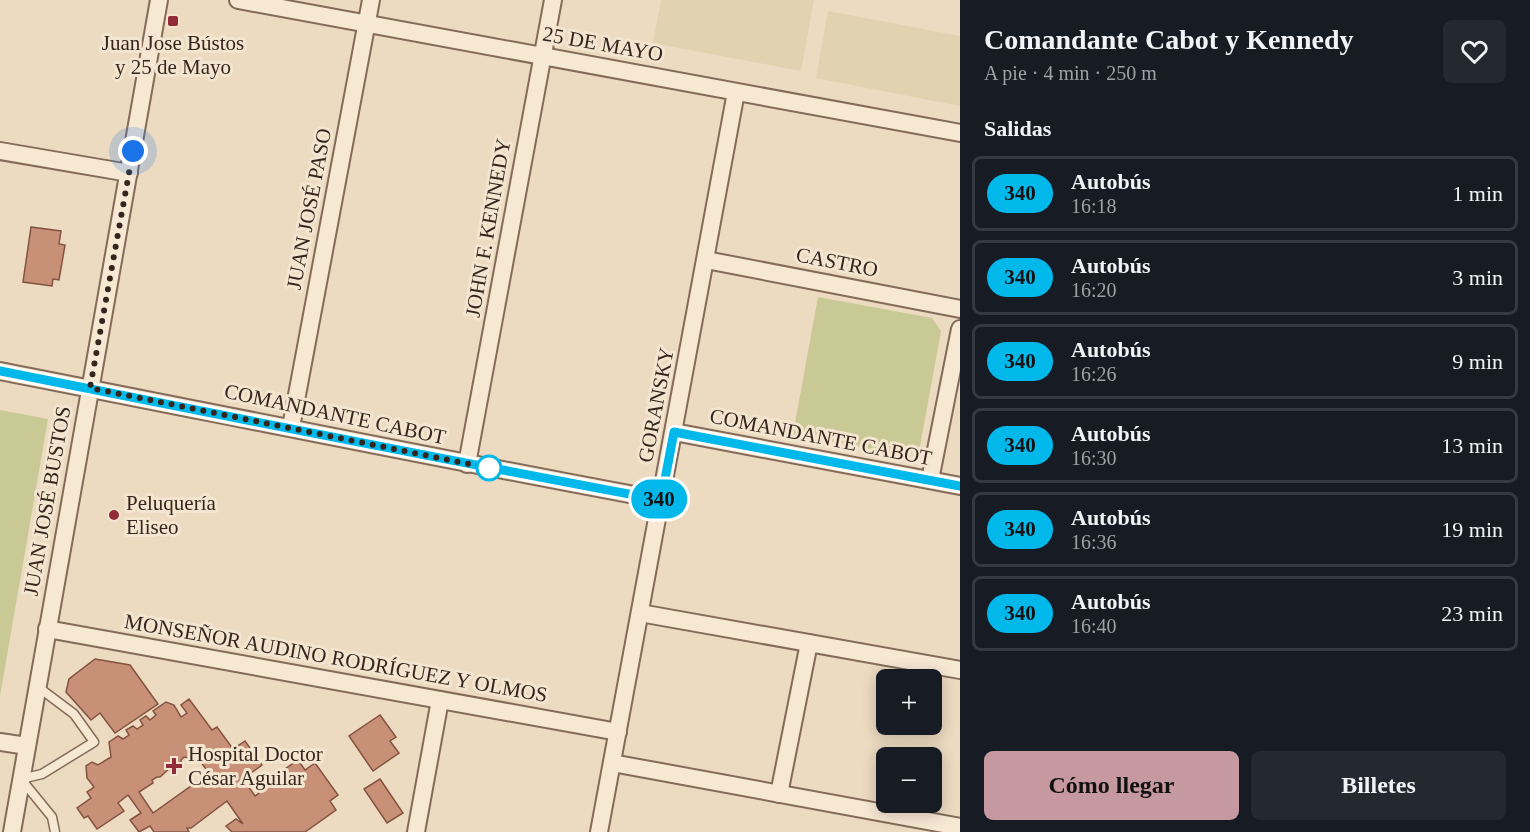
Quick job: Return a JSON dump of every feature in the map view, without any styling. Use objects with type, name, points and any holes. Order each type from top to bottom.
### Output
[{"type":"street","name":"JUAN JOSÉ BUSTOS","points":[[12,832],[159,0]]},
{"type":"street","name":"25 DE MAYO","points":[[238,0],[960,133]]},
{"type":"street","name":"JUAN JOSÉ PASO","points":[[291,427],[371,0]]},
{"type":"street","name":"JOHN F. KENNEDY","points":[[467,464],[553,0]]},
{"type":"street","name":"GORANSKY","points":[[599,832],[736,92]]},
{"type":"street","points":[[0,151],[129,173]]},
{"type":"street","name":"CASTRO","points":[[706,260],[960,309]]},
{"type":"street","points":[[930,480],[960,329]]},
{"type":"street","name":"COMANDANTE CABOT","points":[[0,371],[291,427],[467,464],[661,500]]},
{"type":"street","name":"COMANDANTE CABOT","points":[[674,432],[960,486]]},
{"type":"street","points":[[640,613],[960,670]]},
{"type":"street","name":"MONSEÑOR AUDINO RODRÍGUEZ Y OLMOS","points":[[47,629],[618,732]]},
{"type":"street","points":[[779,794],[809,643]]},
{"type":"street","points":[[416,832],[440,700]]},
{"type":"street","points":[[0,742],[27,746]]},
{"type":"street","points":[[612,763],[960,826]]},
{"type":"lane","points":[[37,687],[74,714],[94,742],[42,774],[21,779],[52,817],[55,832]]},
{"type":"shaded area","points":[[661,0],[814,0],[801,71],[653,43]]},
{"type":"shaded area","points":[[828,11],[960,36],[960,106],[816,78]]},
{"type":"green space","points":[[818,297],[932,318],[941,331],[920,446],[907,456],[793,434]]},
{"type":"green space","points":[[0,410],[48,419],[0,696]]},
{"type":"building","points":[[31,227],[61,231],[59,244],[65,245],[59,280],[53,279],[52,286],[23,282]]},
{"type":"building","points":[[95,659],[130,665],[158,704],[115,733],[100,713],[91,720],[66,692],[69,679]]},
{"type":"building","name":"Hospital Doctor César Aguilar","points":[[189,699],[212,730],[217,727],[233,749],[245,741],[262,765],[243,779],[255,796],[259,793],[256,789],[298,760],[305,770],[315,763],[338,795],[330,801],[336,810],[305,832],[232,832],[226,826],[236,819],[243,824],[227,801],[191,828],[187,828],[189,832],[154,832],[150,826],[139,832],[130,820],[141,813],[128,795],[118,803],[124,811],[97,829],[88,816],[84,818],[77,808],[91,798],[87,792],[94,787],[87,778],[86,766],[92,762],[98,765],[111,757],[109,742],[118,736],[123,739],[129,735],[126,730],[133,726],[137,729],[143,725],[140,720],[146,716],[150,720],[156,715],[153,711],[166,702],[174,705],[181,717],[187,713],[181,705]],"holes":[[[194,753],[209,773],[153,813],[139,792],[153,783],[152,780],[181,763],[184,757],[188,758]]]},
{"type":"building","points":[[380,715],[396,737],[390,741],[399,753],[373,771],[349,736]]},
{"type":"building","points":[[380,779],[403,813],[387,823],[364,789]]},
{"type":"bus line","name":"340","points":[[0,371],[291,427],[467,464],[661,500],[674,432],[960,486]]},
{"type":"place","name":"Juan Jose Bústos y 25 de Mayo","points":[[173,21]]},
{"type":"place","name":"Peluquería Eliseo","points":[[114,515]]},
{"type":"place","name":"Hospital Doctor César Aguilar","points":[[174,766]]},
{"type":"route","points":[[133,151],[90,388],[489,468]]}]
